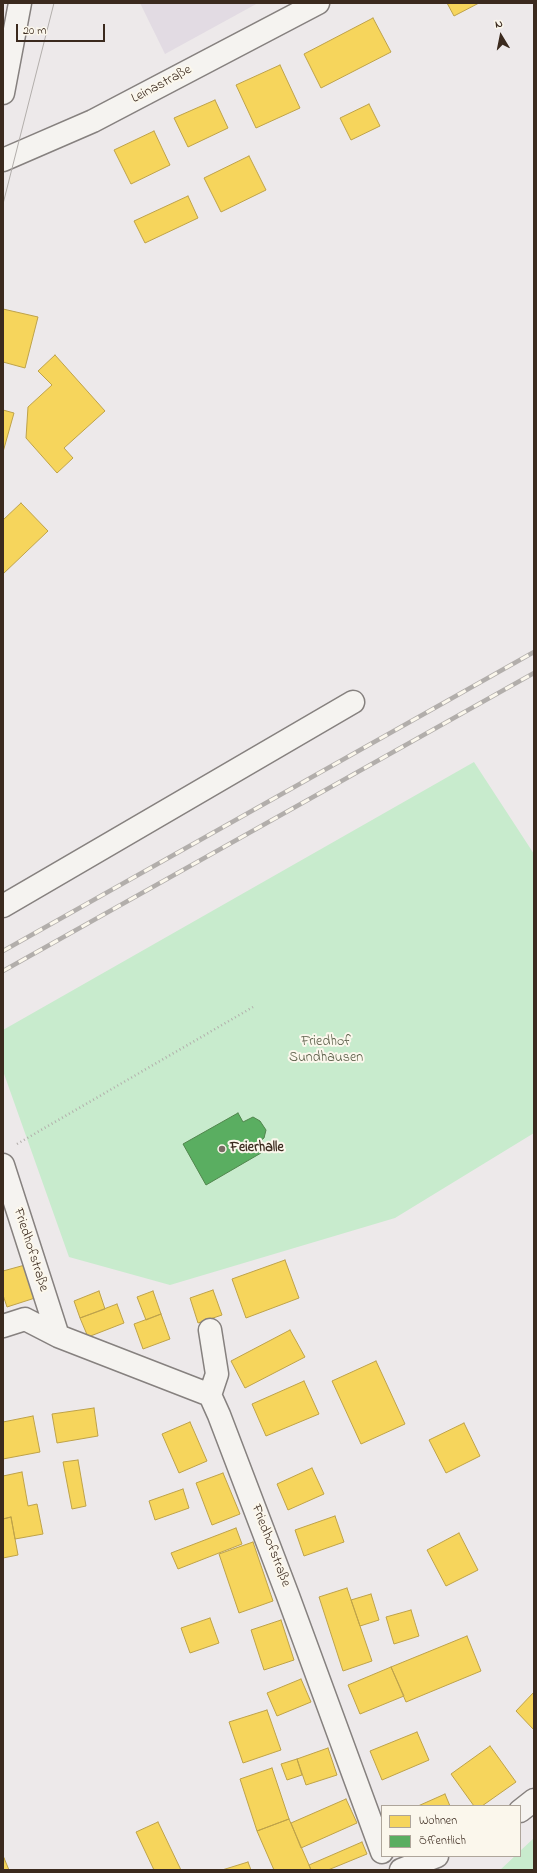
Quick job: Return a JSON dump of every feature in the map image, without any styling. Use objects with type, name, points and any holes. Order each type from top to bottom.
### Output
[{"type":"street","points":[[3,93],[20,3]]},
{"type":"street","name":"Leinastraße","points":[[3,160],[93,121],[318,3]]},
{"type":"street","points":[[3,906],[353,702]]},
{"type":"street","name":"Friedhofstraße","points":[[3,1165],[58,1336]]},
{"type":"street","points":[[3,1326],[25,1319],[58,1336],[210,1395],[216,1374],[210,1330]]},
{"type":"street","name":"Friedhofstraße","points":[[210,1395],[286,1588],[381,1849]]},
{"type":"street","points":[[521,1810],[534,1800]]},
{"type":"street","points":[[383,1857],[388,1870]]},
{"type":"street","points":[[401,1870],[434,1857]]},
{"type":"path","points":[[16,1144],[253,1007]]},
{"type":"shaded area","points":[[140,3],[258,3],[165,54]]},
{"type":"green space","name":"Friedhof Sundhausen","points":[[474,762],[534,854],[534,1133],[395,1218],[170,1285],[69,1257],[3,1071],[3,1030]]},
{"type":"green space","points":[[534,1838],[534,1870],[500,1870],[514,1857],[521,1857],[521,1850]]},
{"type":"building: Wohnen","points":[[447,3],[479,3],[454,16]]},
{"type":"building: Wohnen","points":[[373,18],[391,52],[321,88],[304,54]]},
{"type":"building: Wohnen","points":[[280,65],[300,108],[256,128],[236,85]]},
{"type":"building: Wohnen","points":[[215,100],[228,128],[188,147],[174,118]]},
{"type":"building: Wohnen","points":[[369,104],[380,126],[351,140],[340,118]]},
{"type":"building: Wohnen","points":[[154,131],[170,165],[131,184],[114,150]]},
{"type":"building: Wohnen","points":[[249,156],[266,190],[221,212],[204,178]]},
{"type":"building: Wohnen","points":[[188,196],[198,218],[145,243],[134,221]]},
{"type":"building: Wohnen","points":[[3,309],[38,317],[25,368],[3,362]]},
{"type":"building: Wohnen","points":[[55,355],[105,411],[64,448],[73,458],[57,473],[26,438],[28,407],[52,385],[38,371]]},
{"type":"building: Wohnen","points":[[3,410],[14,413],[3,452]]},
{"type":"building: Wohnen","points":[[21,503],[48,531],[3,574],[3,520]]},
{"type":"building: Wohnen","points":[[285,1260],[299,1298],[246,1318],[232,1279]]},
{"type":"building: Wohnen","points":[[25,1265],[35,1298],[7,1307],[3,1295],[3,1271]]},
{"type":"building: Wohnen","points":[[213,1290],[222,1315],[198,1323],[190,1298]]},
{"type":"building: Wohnen","points":[[99,1291],[105,1309],[80,1318],[74,1301]]},
{"type":"building: Wohnen","points":[[153,1291],[161,1314],[146,1320],[137,1297]]},
{"type":"building: Wohnen","points":[[117,1304],[124,1323],[88,1337],[80,1318]]},
{"type":"building: Wohnen","points":[[161,1314],[170,1339],[143,1349],[134,1324]]},
{"type":"building: Wohnen","points":[[290,1330],[305,1357],[245,1388],[231,1361]]},
{"type":"building: Wohnen","points":[[376,1361],[405,1424],[361,1444],[332,1381]]},
{"type":"building: Wohnen","points":[[304,1381],[319,1414],[266,1436],[252,1404]]},
{"type":"building: Wohnen","points":[[94,1408],[98,1436],[57,1443],[52,1414]]},
{"type":"building: Wohnen","points":[[33,1416],[40,1452],[3,1459],[3,1422]]},
{"type":"building: Wohnen","points":[[190,1422],[207,1461],[179,1473],[162,1434]]},
{"type":"building: Wohnen","points":[[464,1423],[480,1456],[446,1473],[429,1440]]},
{"type":"building: Wohnen","points":[[78,1460],[86,1506],[72,1509],[63,1462]]},
{"type":"building: Wohnen","points":[[312,1468],[324,1494],[288,1510],[277,1484]]},
{"type":"building: Wohnen","points":[[22,1472],[28,1506],[37,1504],[43,1534],[15,1539],[11,1517],[3,1519],[3,1476]]},
{"type":"building: Wohnen","points":[[223,1473],[240,1514],[212,1525],[196,1483]]},
{"type":"building: Wohnen","points":[[183,1489],[189,1508],[155,1520],[149,1501]]},
{"type":"building: Wohnen","points":[[335,1516],[344,1542],[304,1556],[295,1530]]},
{"type":"building: Wohnen","points":[[11,1517],[18,1555],[3,1558],[3,1519]]},
{"type":"building: Wohnen","points":[[236,1528],[242,1544],[178,1569],[171,1553]]},
{"type":"building: Wohnen","points":[[459,1533],[478,1570],[446,1586],[427,1550]]},
{"type":"building: Wohnen","points":[[253,1542],[273,1601],[239,1613],[219,1554]]},
{"type":"building: Wohnen","points":[[347,1588],[372,1661],[343,1671],[319,1597]]},
{"type":"building: Wohnen","points":[[371,1594],[379,1620],[360,1626],[351,1600]]},
{"type":"building: Wohnen","points":[[411,1610],[419,1636],[394,1644],[386,1617]]},
{"type":"building: Wohnen","points":[[210,1618],[219,1643],[190,1653],[181,1628]]},
{"type":"building: Wohnen","points":[[281,1620],[294,1660],[264,1670],[251,1630]]},
{"type":"building: Wohnen","points":[[467,1636],[481,1671],[406,1702],[391,1667]]},
{"type":"building: Wohnen","points":[[391,1667],[404,1696],[360,1714],[348,1685]]},
{"type":"building: Wohnen","points":[[301,1679],[311,1702],[277,1716],[267,1693]]},
{"type":"building: Wohnen","points":[[534,1692],[534,1730],[516,1711]]},
{"type":"building: Wohnen","points":[[267,1710],[281,1750],[243,1763],[229,1722]]},
{"type":"building: Wohnen","points":[[417,1732],[429,1760],[382,1780],[370,1751]]},
{"type":"building: Wohnen","points":[[490,1746],[516,1782],[483,1805],[473,1805],[451,1774]]},
{"type":"building: Wohnen","points":[[328,1748],[337,1775],[306,1785],[297,1759]]},
{"type":"building: Wohnen","points":[[297,1759],[302,1775],[287,1780],[281,1764]]},
{"type":"building: Wohnen","points":[[272,1768],[289,1819],[257,1831],[240,1779]]},
{"type":"building: Wohnen","points":[[445,1794],[450,1805],[420,1805]]},
{"type":"building: Wohnen","points":[[346,1799],[357,1823],[301,1848],[291,1823]]},
{"type":"building: Wohnen","points":[[289,1819],[311,1870],[274,1870],[257,1831]]},
{"type":"building: Wohnen","points":[[158,1822],[181,1870],[154,1870],[136,1832]]},
{"type":"building: Wohnen","points":[[362,1842],[367,1854],[328,1870],[311,1870],[309,1865]]},
{"type":"building: Wohnen","points":[[4,1858],[9,1870],[3,1870]]},
{"type":"building: Wohnen","points":[[248,1862],[251,1870],[222,1870]]},
{"type":"building: Öffentlich","name":"Feierhalle","points":[[238,1113],[243,1122],[253,1117],[260,1121],[266,1130],[264,1138],[256,1144],[261,1153],[206,1185],[183,1144]]},
{"type":"tram line","points":[[3,204],[54,3]]},
{"type":"railway","points":[[3,951],[534,652]]},
{"type":"railway","points":[[3,971],[534,673]]},
{"type":"place","name":"Feierhalle","points":[[222,1149]]}]
